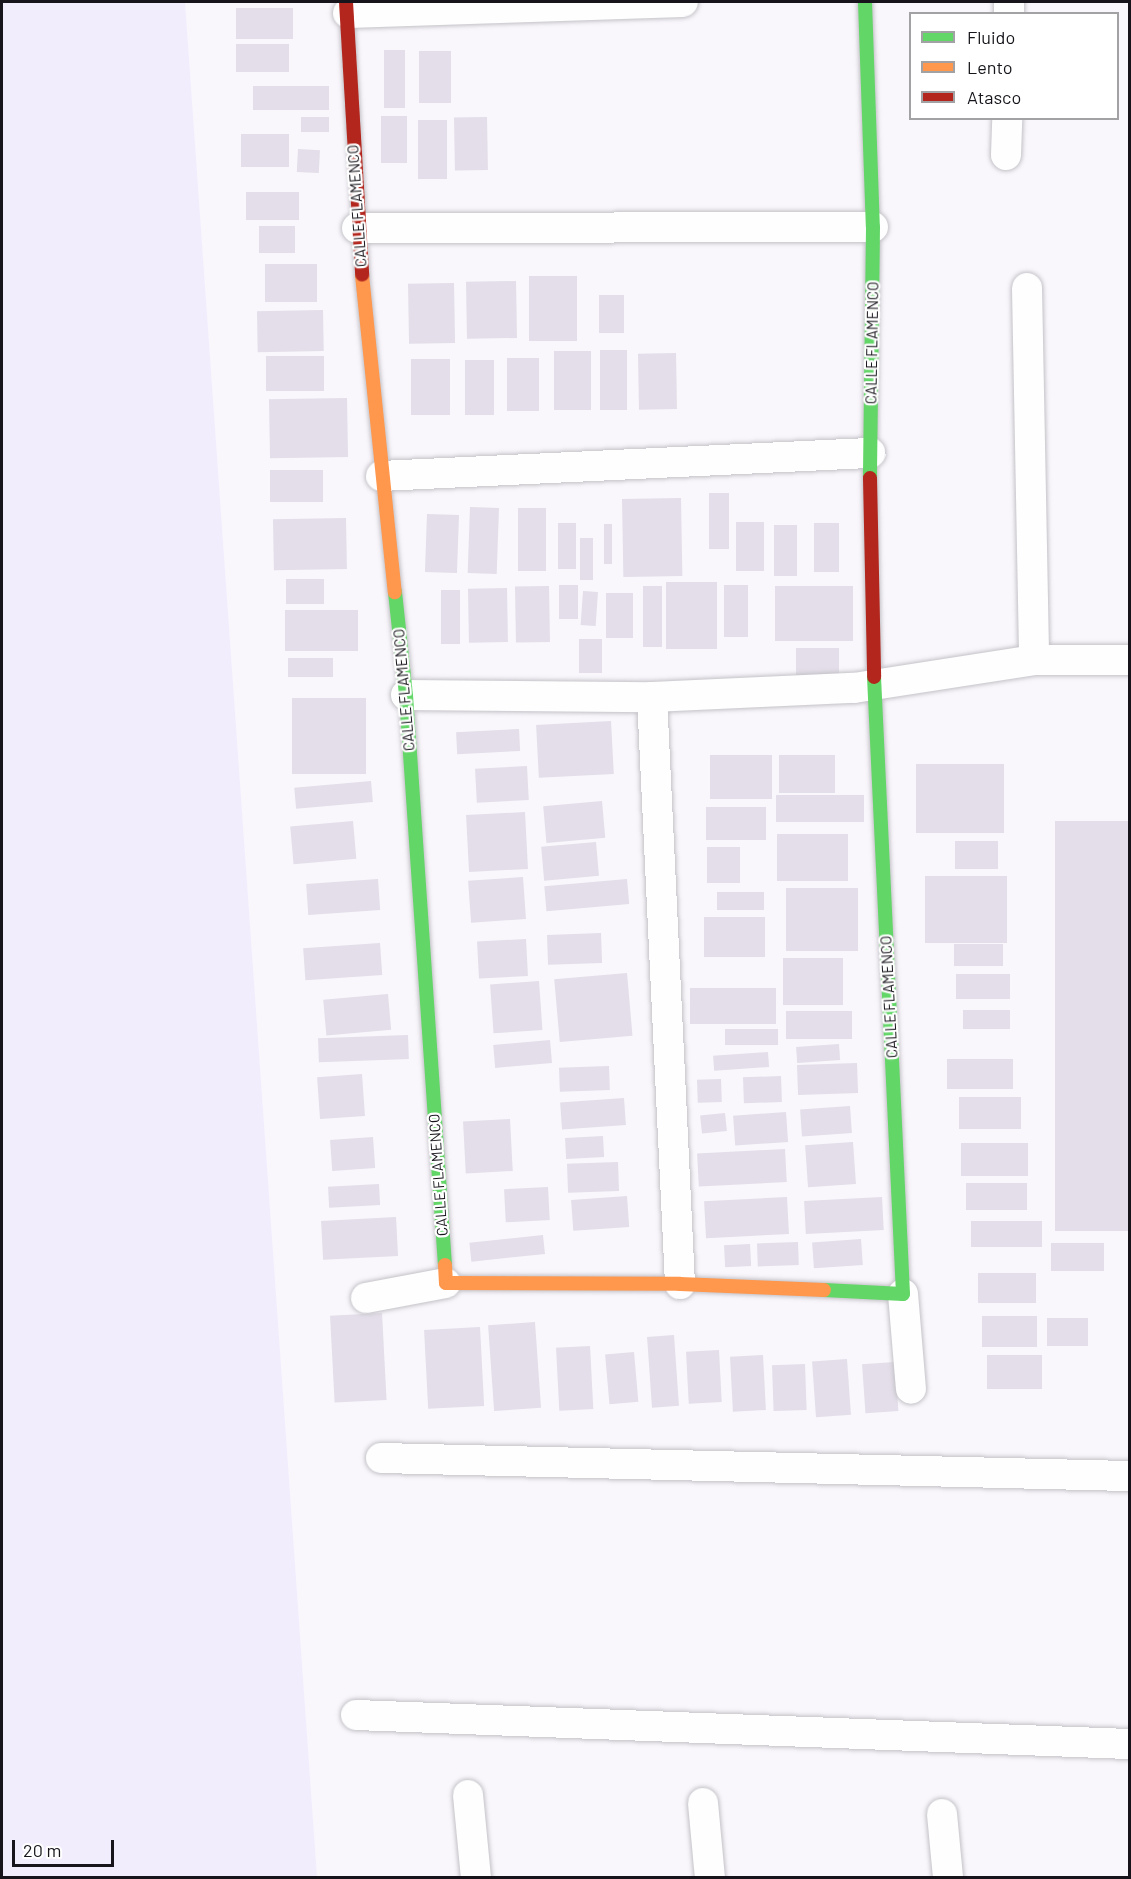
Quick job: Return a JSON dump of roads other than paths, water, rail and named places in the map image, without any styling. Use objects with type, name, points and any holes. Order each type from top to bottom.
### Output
[{"type":"street","points":[[347,7],[683,2]]},
{"type":"street","name":"CALLE FLAMENCO","points":[[865,2],[873,227],[870,453],[876,685],[903,1294]]},
{"type":"street","name":"CALLE FLAMENCO","points":[[347,7],[357,228],[381,476],[406,695],[446,1283]]},
{"type":"street","points":[[1006,155],[1007,120]]},
{"type":"street","points":[[357,228],[873,227]]},
{"type":"street","points":[[1027,288],[1034,660]]},
{"type":"street","points":[[381,476],[870,453]]},
{"type":"street","points":[[406,695],[652,697],[876,685],[1034,660],[1130,660]]},
{"type":"street","points":[[652,697],[680,1284]]},
{"type":"street","points":[[366,1298],[446,1283],[680,1284],[903,1294],[911,1389]]},
{"type":"street","points":[[381,1458],[1130,1476]]},
{"type":"street","points":[[356,1715],[1130,1744]]},
{"type":"street","points":[[468,1795],[476,1878]]},
{"type":"street","points":[[703,1803],[711,1878]]},
{"type":"street","points":[[942,1814],[948,1878]]}]
